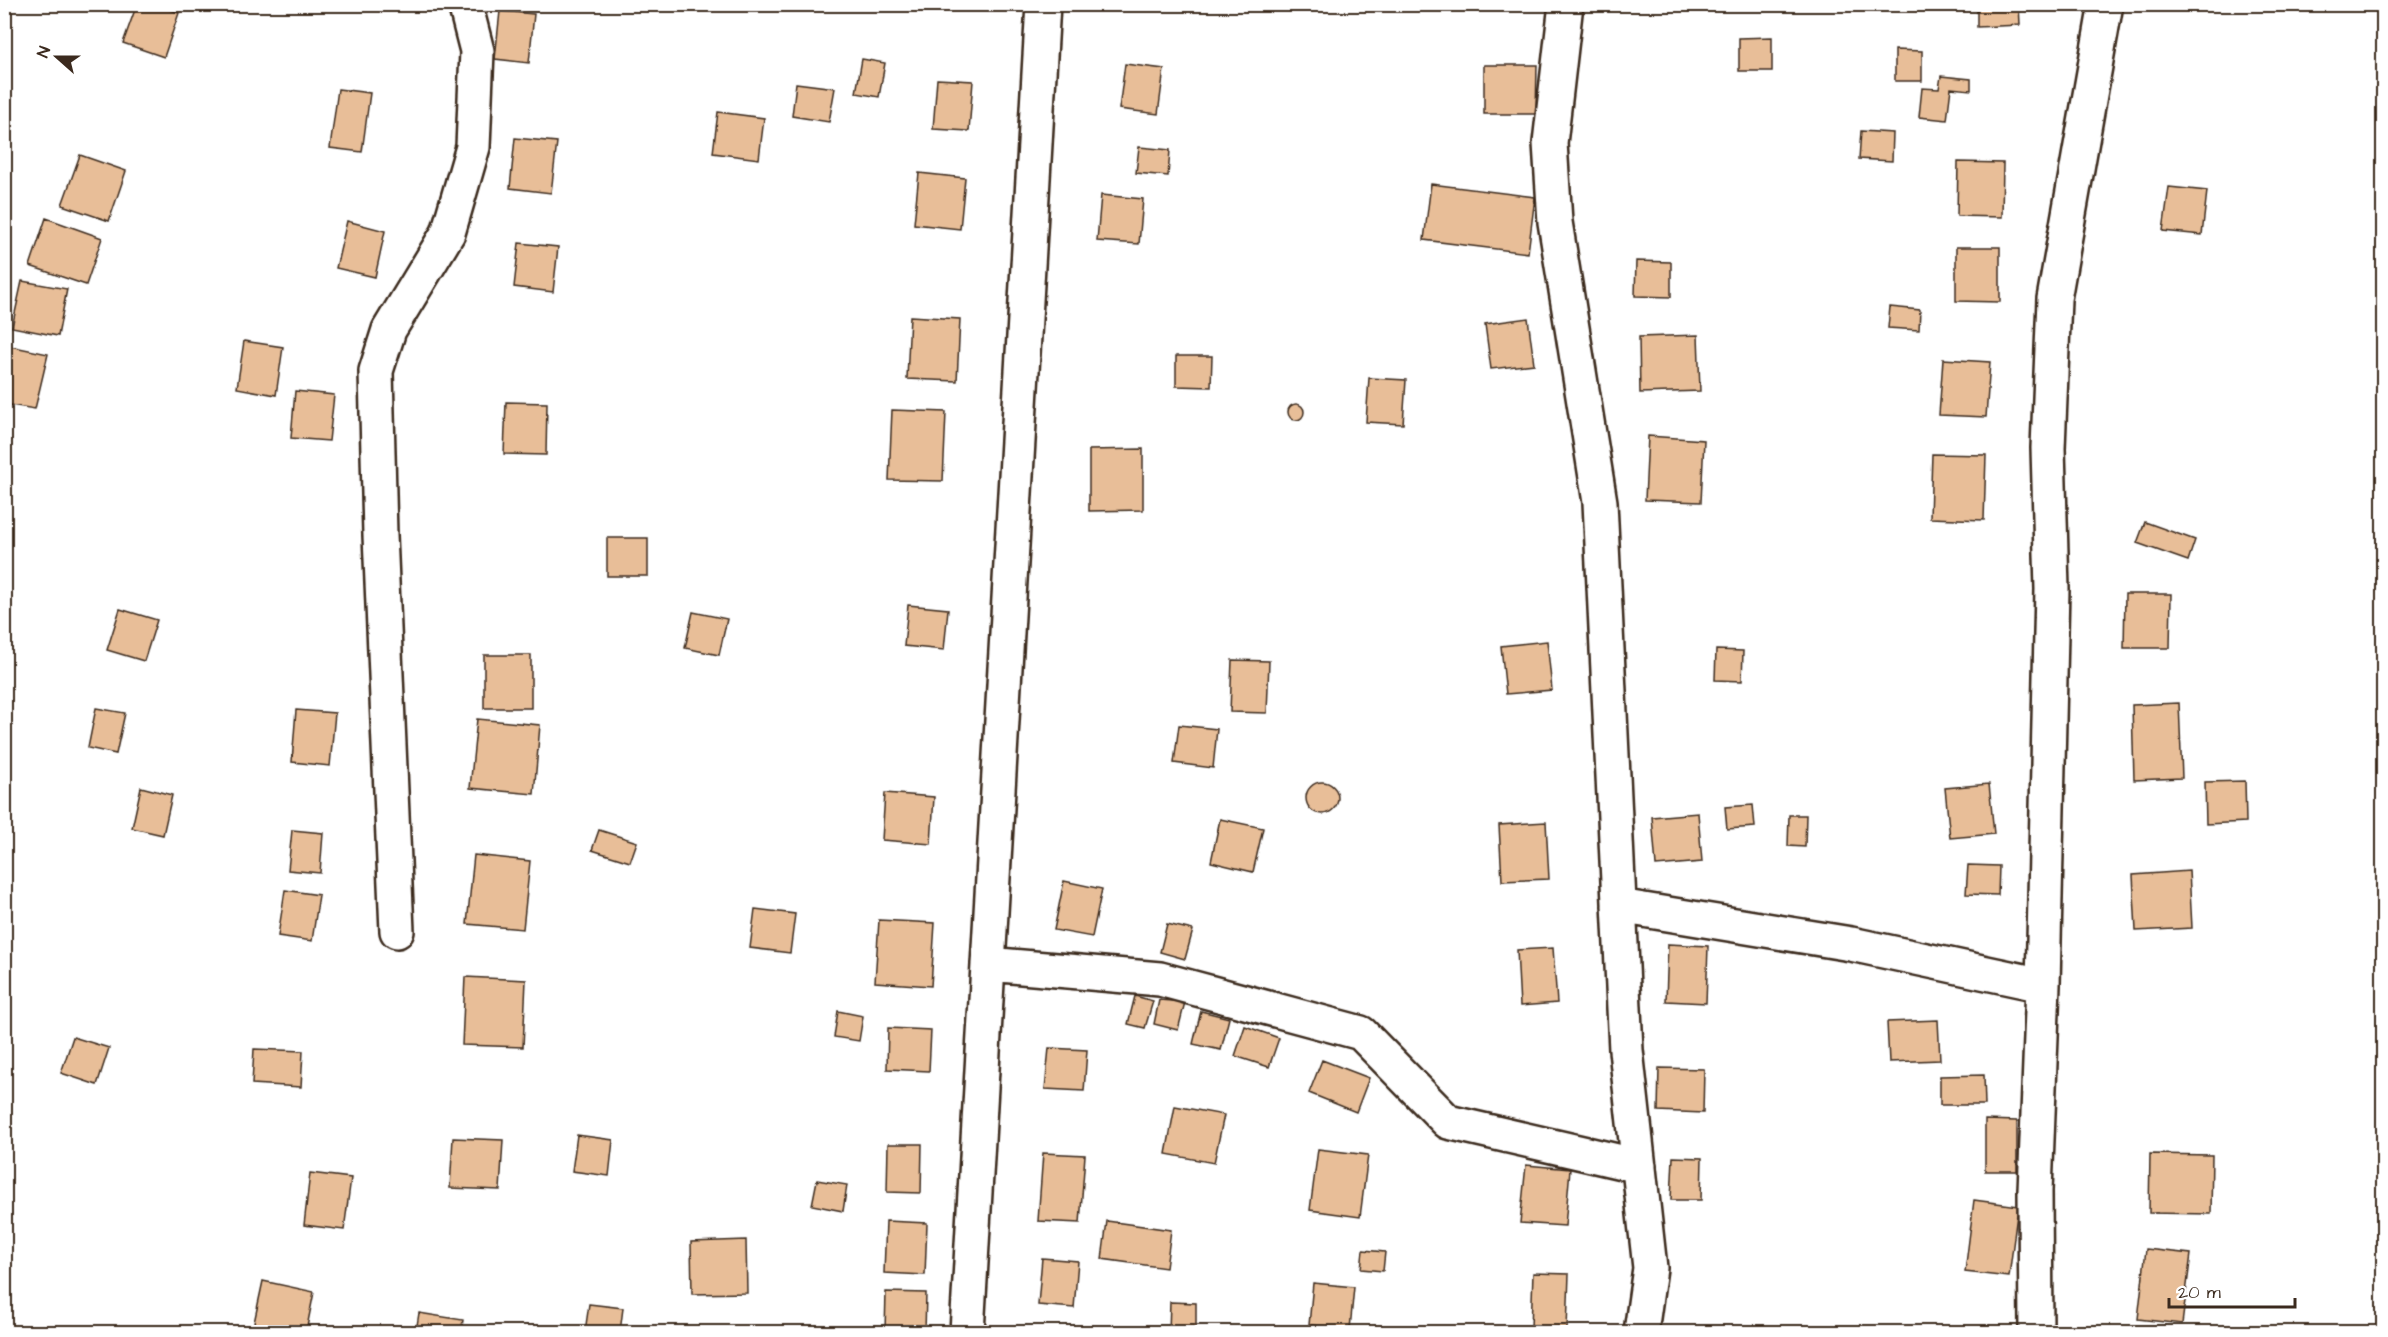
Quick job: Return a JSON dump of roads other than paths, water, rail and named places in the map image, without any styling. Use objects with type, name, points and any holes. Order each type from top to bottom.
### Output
[{"type":"street","points":[[397,931],[380,535],[376,371],[389,330],[448,233],[473,147],[477,51],[465,4]]},
{"type":"street","points":[[967,1332],[1043,4]]},
{"type":"street","points":[[1566,4],[1550,143],[1555,222],[1600,502],[1626,1050],[1650,1268],[1641,1332]]},
{"type":"street","points":[[2036,1332],[2035,1191],[2043,985],[2052,589],[2048,448],[2054,299],[2106,4]]},
{"type":"street","points":[[1619,906],[1851,944],[2043,985]]},
{"type":"street","points":[[988,964],[1160,979],[1361,1033],[1448,1122],[1639,1166]]}]
